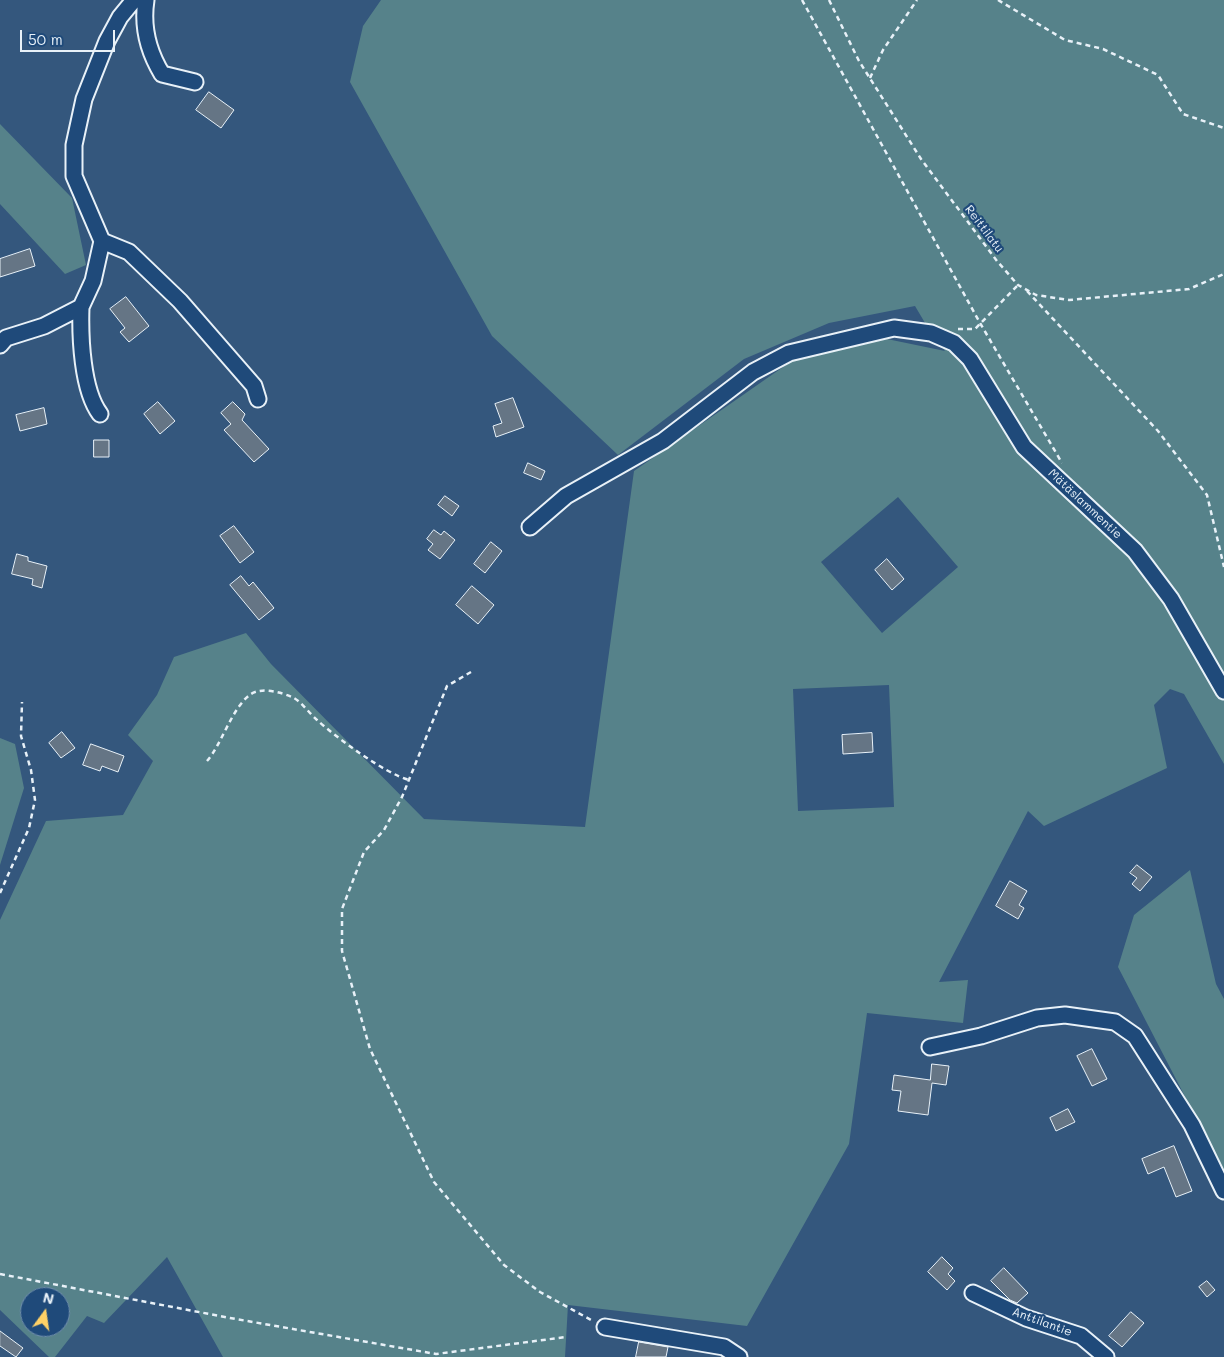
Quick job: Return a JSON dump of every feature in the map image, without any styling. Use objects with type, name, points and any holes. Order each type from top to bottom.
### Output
[{"type":"street","points":[[100,414],[93,405],[80,334],[81,307],[93,281],[102,241],[74,176],[74,145],[84,100],[107,41],[120,17],[134,0]]},
{"type":"street","points":[[146,0],[143,18],[152,57],[162,74],[194,82]]},
{"type":"street","points":[[102,241],[129,252],[180,300],[254,386],[258,399]]},
{"type":"street","points":[[2,339],[44,326],[81,307]]},
{"type":"street","name":"Mätäslammentie","points":[[530,527],[566,496],[663,441],[753,372],[789,353],[894,328],[931,333],[954,343],[970,359],[1024,447],[1135,551],[1171,599],[1224,691]]},
{"type":"street","points":[[930,1047],[981,1036],[1036,1018],[1065,1014],[1091,1016],[1115,1022],[1135,1036],[1192,1125],[1224,1191]]},
{"type":"street","name":"Anttilantie","points":[[973,1293],[1026,1318],[1081,1336],[1106,1357]]},
{"type":"street","points":[[605,1327],[724,1346],[739,1357]]},
{"type":"path","points":[[802,0],[980,322],[1063,464]]},
{"type":"path","name":"Reittilatu","points":[[829,0],[859,61],[921,159],[1018,285],[1036,295],[1069,300],[1189,289],[1224,274]]},
{"type":"path","points":[[870,78],[883,50],[917,0]]},
{"type":"path","points":[[998,0],[1064,40],[1103,49],[1158,75],[1183,114],[1224,128]]},
{"type":"path","points":[[980,322],[1018,285]]},
{"type":"path","points":[[1025,289],[1158,431],[1208,495],[1224,567]]},
{"type":"path","points":[[471,672],[447,686],[409,780],[384,830],[364,852],[342,909],[342,951],[370,1049],[434,1182],[504,1265],[540,1292],[605,1327]]},
{"type":"path","points":[[207,761],[213,754],[222,733],[250,695],[260,690],[294,697],[318,721],[368,758],[397,776],[409,780]]},
{"type":"path","points":[[0,893],[29,828],[35,800],[32,770],[21,736],[22,702]]},
{"type":"path","points":[[0,1274],[230,1318],[436,1354],[566,1337]]},
{"type":"green space","points":[[381,0],[1224,0],[1224,764],[1184,694],[1170,689],[1154,705],[1167,768],[1044,826],[1028,811],[939,982],[968,980],[963,1023],[867,1013],[849,1144],[747,1326],[568,1305],[565,1357],[223,1357],[167,1257],[104,1323],[87,1316],[55,1357],[49,1357],[28,1337],[70,1337],[70,1287],[20,1287],[20,1329],[0,1310],[0,920],[46,821],[123,815],[153,761],[128,735],[157,695],[174,657],[246,633],[271,664],[424,819],[585,827],[634,471],[796,358],[887,339],[945,351],[931,333],[915,306],[829,323],[744,359],[618,455],[492,336],[350,82],[363,26]],"holes":[[[898,497],[958,567],[882,633],[821,562]],[[889,685],[894,807],[798,811],[793,689]]]},
{"type":"green space","points":[[0,124],[72,198],[86,265],[65,274],[0,204]]},
{"type":"green space","points":[[0,738],[15,744],[24,788],[0,865]]},
{"type":"green space","points":[[1190,870],[1216,984],[1224,999],[1224,1172],[1118,967],[1134,915]]},
{"type":"building","points":[[209,92],[234,110],[221,128],[196,110]]},
{"type":"building","points":[[30,249],[35,266],[0,277],[0,259]]},
{"type":"building","points":[[126,297],[149,326],[129,342],[120,332],[125,328],[110,309]]},
{"type":"building","points":[[513,398],[524,427],[496,437],[493,426],[502,423],[495,404]]},
{"type":"building","points":[[158,402],[175,421],[160,434],[144,414]]},
{"type":"building","points":[[233,402],[245,414],[242,420],[269,449],[254,462],[224,430],[231,424],[221,413]]},
{"type":"building","points":[[44,408],[47,424],[20,431],[16,415]]},
{"type":"building","points":[[94,440],[109,440],[109,457],[94,457]]},
{"type":"building","points":[[528,463],[545,471],[541,480],[524,473]]},
{"type":"building","points":[[445,496],[459,506],[452,516],[438,505]]},
{"type":"building","points":[[234,526],[254,552],[240,563],[220,536]]},
{"type":"building","points":[[434,530],[441,535],[444,531],[455,540],[440,559],[428,550],[433,544],[427,539]]},
{"type":"building","points":[[491,542],[502,551],[485,573],[474,564]]},
{"type":"building","points":[[17,554],[28,557],[28,561],[47,566],[42,588],[32,585],[33,579],[12,574]]},
{"type":"building","points":[[887,559],[904,579],[892,590],[875,570]]},
{"type":"building","points":[[241,576],[249,586],[253,582],[274,608],[259,620],[230,585]]},
{"type":"building","points":[[472,586],[494,605],[478,624],[456,605]]},
{"type":"building","points":[[62,732],[75,748],[61,758],[49,743]]},
{"type":"building","points":[[872,733],[873,752],[843,754],[842,735]]},
{"type":"building","points":[[91,744],[124,756],[118,772],[102,766],[100,771],[83,765]]},
{"type":"building","points":[[1137,865],[1152,877],[1140,891],[1132,884],[1137,878],[1130,873]]},
{"type":"building","points":[[1010,881],[1027,891],[1019,905],[1024,908],[1018,919],[996,906]]},
{"type":"building","points":[[1092,1049],[1107,1079],[1092,1086],[1077,1056]]},
{"type":"building","points":[[932,1064],[949,1066],[946,1085],[932,1083],[928,1115],[898,1111],[901,1091],[892,1090],[894,1075],[930,1080]]},
{"type":"building","points":[[1068,1109],[1075,1122],[1056,1131],[1050,1118]]},
{"type":"building","points":[[1174,1146],[1192,1191],[1176,1197],[1164,1167],[1148,1174],[1142,1159]]},
{"type":"building","points":[[942,1257],[953,1268],[948,1274],[955,1281],[947,1290],[928,1272]]},
{"type":"building","points":[[1004,1268],[1028,1293],[1017,1303],[1010,1300],[991,1281]]},
{"type":"building","points":[[1207,1281],[1215,1290],[1207,1297],[1199,1287]]},
{"type":"building","points":[[1131,1312],[1144,1323],[1122,1347],[1109,1336]]},
{"type":"building","points":[[0,1331],[23,1348],[16,1357],[0,1346]]},
{"type":"building","points":[[639,1342],[668,1347],[666,1357],[636,1357]]}]
